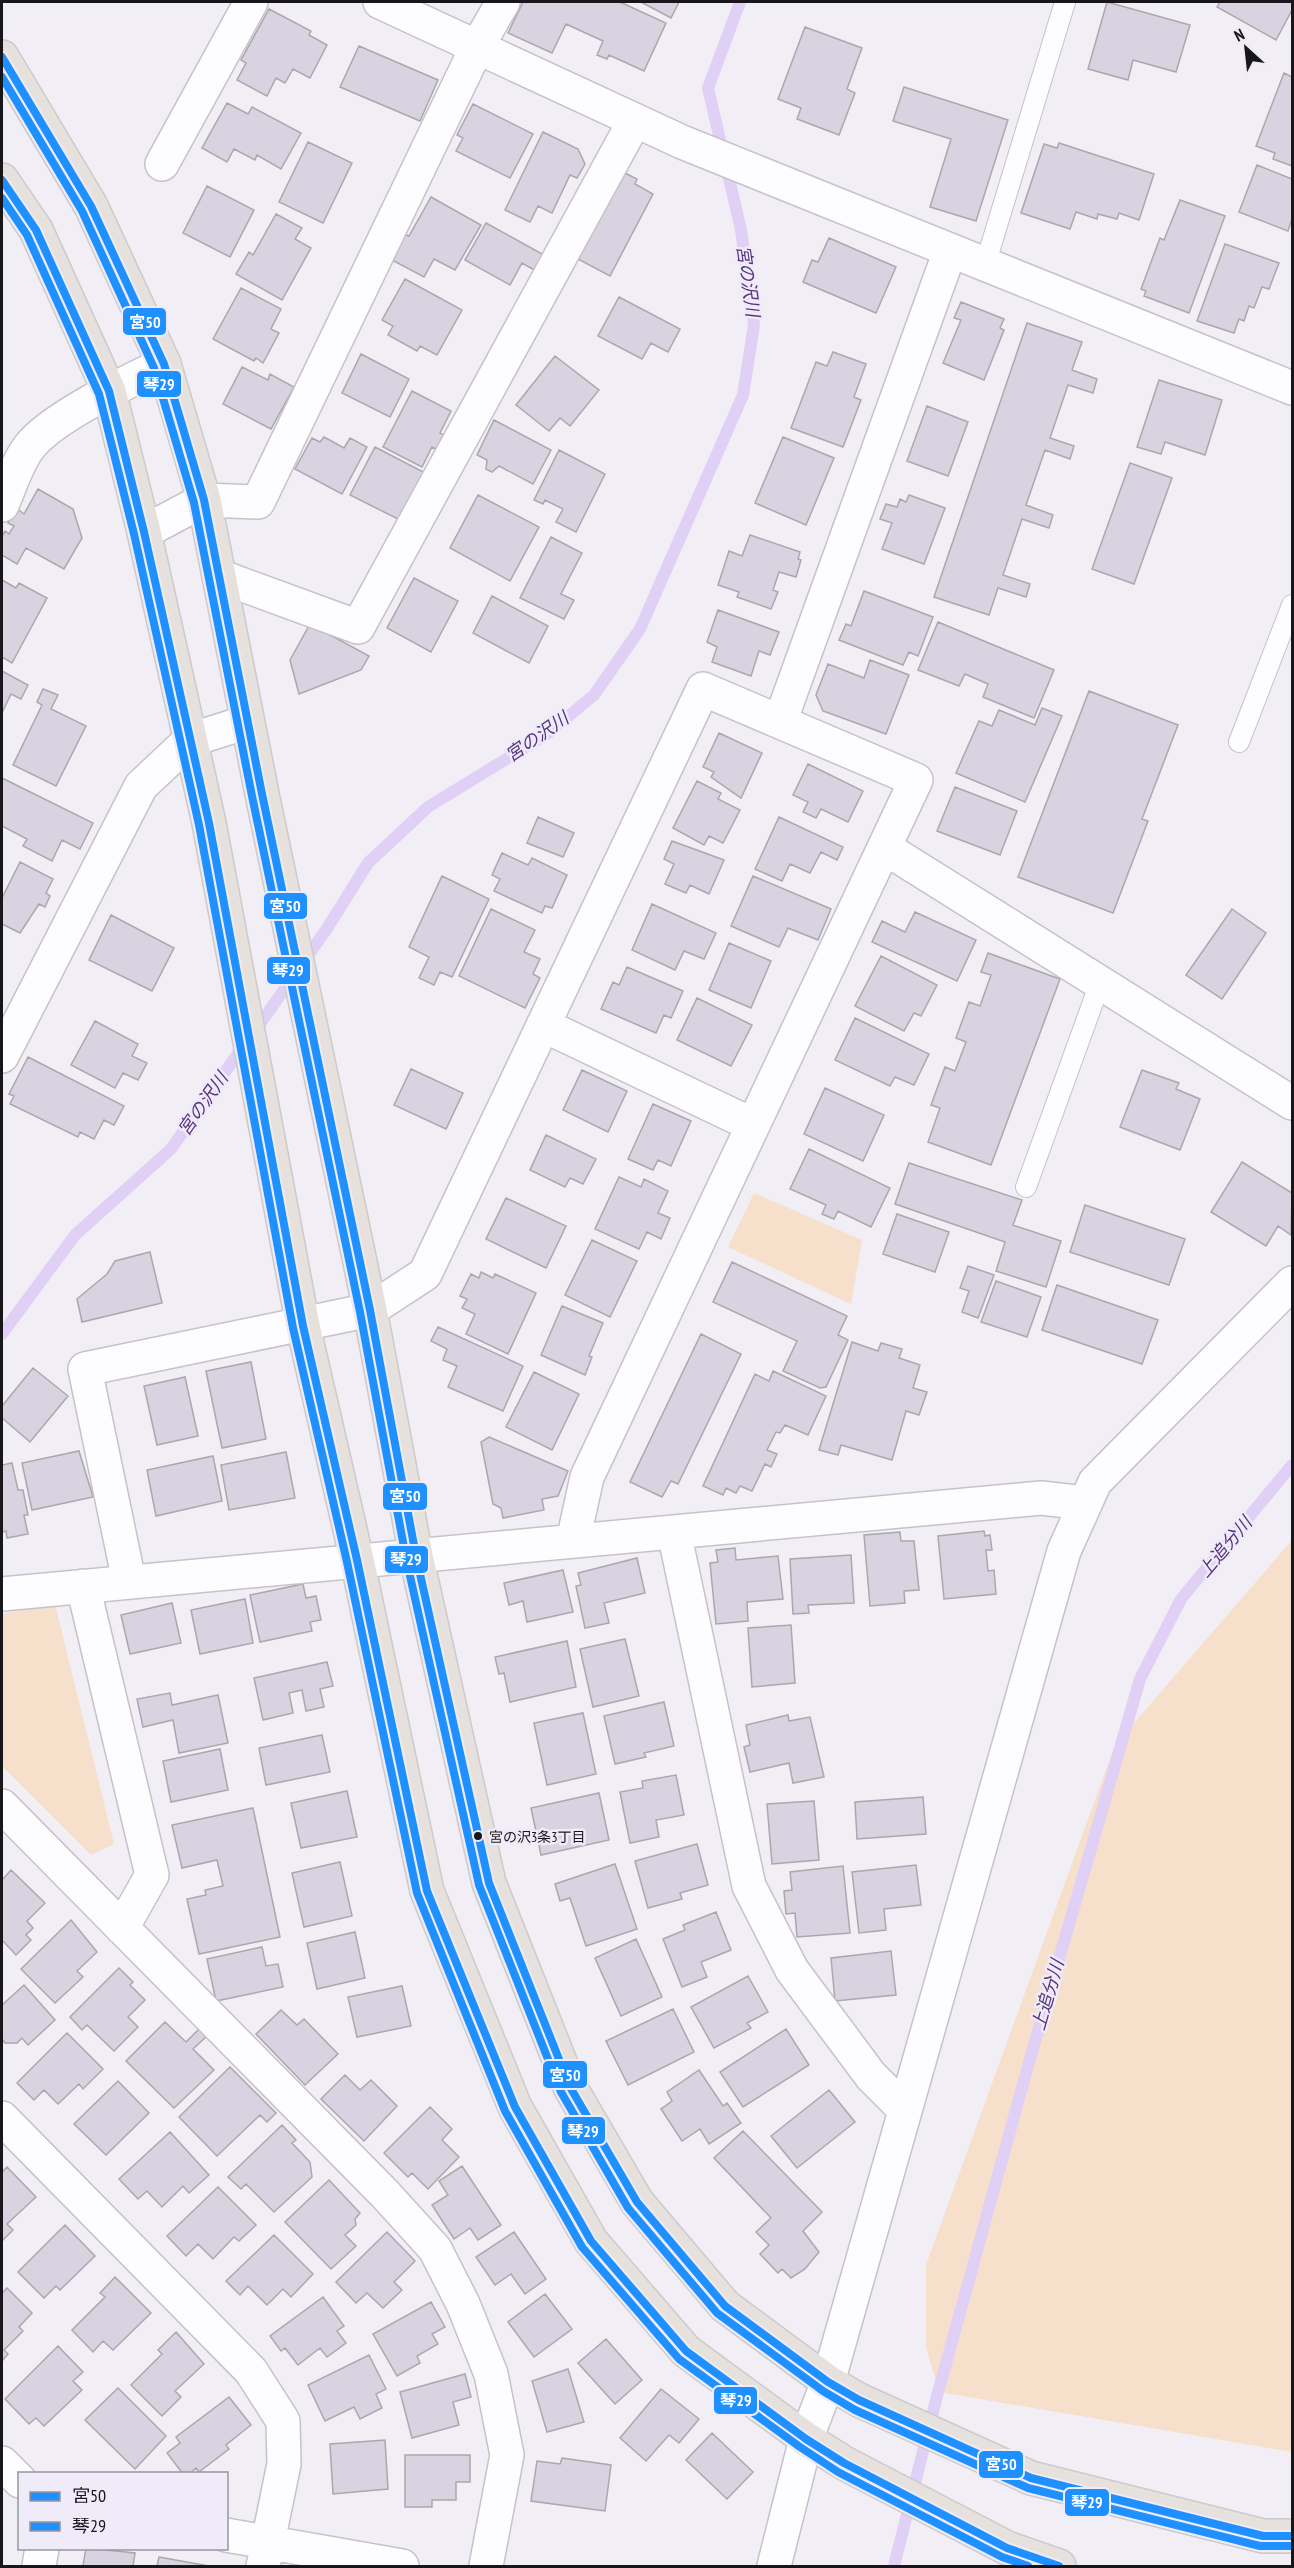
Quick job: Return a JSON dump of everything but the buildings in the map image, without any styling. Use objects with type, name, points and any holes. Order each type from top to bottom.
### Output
[{"type":"main road","points":[[2,57],[91,206],[164,364],[204,500],[247,722],[370,1310],[416,1556],[489,1883],[570,2087],[637,2202],[724,2306],[828,2382],[859,2400],[1031,2478],[1263,2536],[1293,2536]]},
{"type":"main road","points":[[2,180],[36,230],[109,391],[144,532],[190,740],[303,1326],[357,1560],[427,1891],[515,2107],[591,2241],[686,2350],[807,2439],[844,2463],[1007,2548],[1059,2566]]},
{"type":"street","points":[[162,164],[251,2]]},
{"type":"street","points":[[380,2],[682,142],[1293,388]]},
{"type":"street","points":[[144,532],[204,500],[258,502],[477,47],[503,2]]},
{"type":"street","points":[[219,576],[358,627],[635,120]]},
{"type":"street","points":[[780,722],[950,251]]},
{"type":"street","points":[[2,505],[30,446],[55,426],[109,391],[164,364]]},
{"type":"street","points":[[129,1581],[85,1369],[303,1326],[370,1310],[425,1274],[703,689],[916,780],[587,1477],[573,1541]]},
{"type":"street","points":[[2,1056],[141,786],[190,740],[247,722]]},
{"type":"street","points":[[885,848],[1293,1103]]},
{"type":"street","points":[[543,1025],[753,1125]]},
{"type":"street","points":[[774,2566],[807,2439],[828,2382],[1064,1551],[1095,1482],[1293,1283]]},
{"type":"street","points":[[2,1594],[1041,1498],[1085,1503]]},
{"type":"street","points":[[674,1532],[749,1886],[792,1970],[871,2076],[905,2110]]},
{"type":"street","points":[[83,1586],[152,1875],[122,1928]]},
{"type":"street","points":[[2,1806],[385,2194],[435,2249],[463,2304],[491,2373],[507,2455],[486,2566]]},
{"type":"street","points":[[2,2118],[251,2371],[283,2421],[284,2464],[265,2554]]},
{"type":"street","points":[[2,2463],[18,2479]]},
{"type":"street","points":[[228,2536],[265,2554],[402,2566]]},
{"type":"street","points":[[39,2566],[42,2550]]},
{"type":"lane","points":[[985,265],[1065,2]]},
{"type":"lane","points":[[1239,742],[1293,605]]},
{"type":"lane","points":[[1026,1187],[1100,983]]},
{"type":"shaded area","points":[[754,1193],[862,1240],[851,1304],[728,1247]]},
{"type":"shaded area","points":[[1292,1540],[1292,2452],[939,2392],[926,2347],[926,2265],[1115,1745]]},
{"type":"shaded area","points":[[55,1604],[114,1844],[91,1855],[2,1766],[2,1614]]},
{"type":"waterway","name":"宮の沢川","points":[[255,1031],[326,930],[368,863],[428,807],[547,734],[594,695],[640,629],[743,395],[754,325],[741,230],[708,88],[740,2]]},
{"type":"waterway","name":"宮の沢川","points":[[2,1334],[75,1235],[171,1149],[244,1045]]},
{"type":"waterway","name":"上追分川","points":[[894,2566],[937,2396],[1028,2066],[1140,1679],[1181,1599],[1292,1465]]},
{"type":"transit line","name":"宮50","points":[[2,57],[91,206],[164,364],[204,500],[262,794],[370,1310],[416,1556],[489,1883],[570,2087],[637,2202],[725,2306],[828,2382],[859,2400],[1031,2478],[1263,2536],[1292,2536]]},
{"type":"transit line","name":"琴29","points":[[2,77],[82,211],[154,368],[194,503],[252,796],[360,1312],[406,1558],[479,1885],[561,2092],[628,2208],[717,2313],[823,2391],[855,2410],[1028,2488],[1260,2546],[1292,2546]]},
{"type":"transit line","name":"宮50","points":[[2,180],[36,230],[109,391],[144,532],[209,823],[303,1326],[357,1560],[427,1891],[515,2107],[591,2241],[686,2351],[806,2439],[844,2463],[1007,2548],[1059,2566]]},
{"type":"transit line","name":"琴29","points":[[2,198],[27,235],[99,394],[134,534],[199,825],[293,1328],[347,1562],[417,1893],[505,2111],[582,2247],[679,2359],[838,2472],[1002,2557],[1028,2566]]},
{"type":"place","name":"宮の沢3条3丁目","points":[[478,1836]]}]
